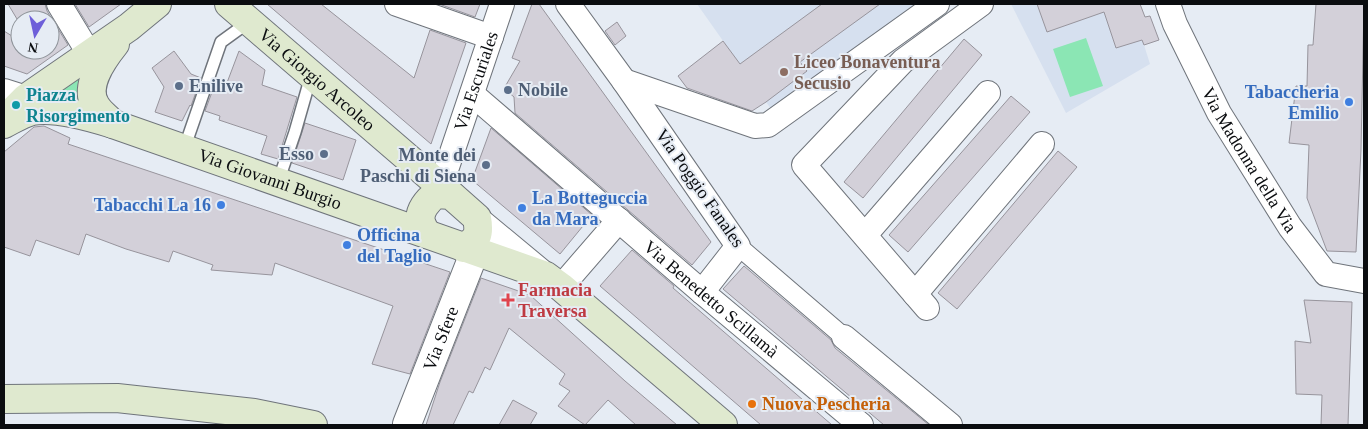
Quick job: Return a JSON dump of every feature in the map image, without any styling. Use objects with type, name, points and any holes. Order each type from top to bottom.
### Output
[{"type":"main road","points":[[4,122],[15,95],[90,55],[157,4]]},
{"type":"main road","points":[[113,124],[95,105],[91,90],[96,71],[129,27],[173,4]]},
{"type":"main road","name":"Via Giorgio Arcoleo","points":[[229,4],[312,74],[442,192],[474,237]]},
{"type":"main road","name":"Via Giovanni Burgio","points":[[4,122],[30,111],[46,110],[79,115],[113,124],[427,234],[474,237]]},
{"type":"main road","points":[[427,234],[421,221],[422,210],[428,200],[442,192]]},
{"type":"main road","points":[[474,237],[554,281],[723,425]]},
{"type":"main road","points":[[4,399],[117,398],[254,413],[313,425]]},
{"type":"street","points":[[59,4],[90,55]]},
{"type":"street","points":[[397,4],[491,38]]},
{"type":"street","name":"Via Escuriales","points":[[442,192],[447,167],[502,4]]},
{"type":"street","name":"Via Poggio Fanales","points":[[568,4],[624,81],[738,246],[950,425]]},
{"type":"street","points":[[624,81],[755,126],[768,125],[937,4]]},
{"type":"street","points":[[981,4],[904,61],[804,165],[921,301],[1042,144]]},
{"type":"street","name":"Via Madonna della Via","points":[[1168,4],[1175,24],[1219,112],[1290,227],[1326,274],[1364,280]]},
{"type":"street","points":[[865,235],[988,93]]},
{"type":"street","name":"Via Benedetto Scillamà","points":[[472,94],[702,292],[861,425]]},
{"type":"street","points":[[554,281],[619,220]]},
{"type":"street","name":"Via Sfere","points":[[407,424],[474,237]]},
{"type":"street","points":[[702,292],[738,246]]},
{"type":"lane","points":[[184,149],[221,42],[250,21]]},
{"type":"lane","points":[[278,182],[312,74]]},
{"type":"shaded area","name":"Liceo Bonaventura Secusio","points":[[697,4],[918,4],[771,109]]},
{"type":"shaded area","points":[[1011,4],[1140,4],[1145,17],[1150,16],[1159,40],[1144,45],[1150,64],[1066,113]]},
{"type":"green space","points":[[1086,38],[1103,86],[1070,97],[1053,49]]},
{"type":"green space","points":[[81,74],[80,102],[50,101],[51,92]]},
{"type":"building","points":[[8,4],[45,4],[47,10],[12,10]]},
{"type":"building","points":[[75,4],[121,4],[89,27]]},
{"type":"building","points":[[267,4],[321,4],[414,78],[430,30],[466,43],[431,144]]},
{"type":"building","points":[[439,4],[480,4],[475,17]]},
{"type":"building","points":[[532,4],[539,4],[711,242],[692,265],[515,113],[514,97],[507,91],[506,85],[520,61],[512,58]]},
{"type":"building","points":[[822,4],[880,4],[800,62],[807,71],[752,111],[687,88],[678,76],[723,41],[740,64]]},
{"type":"building","points":[[1037,4],[1140,4],[1145,17],[1150,16],[1159,40],[1144,45],[1142,40],[1116,48],[1104,12],[1047,32]]},
{"type":"building","points":[[1316,4],[1364,4],[1361,150],[1356,252],[1327,251],[1307,198],[1309,145],[1289,143],[1296,86],[1307,86],[1308,45],[1313,45]]},
{"type":"building","points":[[617,22],[626,36],[615,45],[605,31]]},
{"type":"building","points":[[4,31],[10,35],[10,60],[47,60],[27,74],[4,66]]},
{"type":"building","points":[[60,32],[68,45],[60,51]]},
{"type":"building","points":[[964,39],[982,55],[863,198],[844,182]]},
{"type":"building","points":[[174,51],[191,74],[201,78],[191,106],[182,121],[155,112],[164,87],[152,68]]},
{"type":"building","points":[[239,51],[265,70],[262,85],[297,97],[278,159],[261,154],[267,136],[219,120],[220,116],[205,111],[215,84],[225,88]]},
{"type":"building","points":[[1011,96],[1030,112],[908,252],[889,235]]},
{"type":"building","points":[[305,123],[356,140],[343,180],[292,163]]},
{"type":"building","points":[[44,126],[70,138],[68,144],[450,272],[410,374],[372,364],[393,306],[275,263],[272,275],[211,270],[213,265],[173,251],[169,262],[86,234],[79,255],[36,240],[30,256],[4,247],[4,152],[34,127]]},
{"type":"building","points":[[491,128],[592,215],[560,254],[472,180]]},
{"type":"building","points":[[1058,151],[1077,167],[957,309],[938,293]]},
{"type":"building","points":[[632,250],[674,286],[673,288],[832,425],[761,425],[600,286]]},
{"type":"building","points":[[744,266],[831,340],[835,348],[929,425],[884,425],[723,289]]},
{"type":"building","points":[[481,278],[530,295],[677,425],[636,425],[608,400],[585,425],[558,406],[570,391],[559,384],[565,374],[509,328],[490,370],[485,367],[473,393],[469,391],[453,425],[426,425],[440,382]]},
{"type":"building","points":[[1304,300],[1352,302],[1348,425],[1321,425],[1322,395],[1296,394],[1295,341],[1311,343]]},
{"type":"building","points":[[513,400],[537,413],[530,425],[499,425]]},
{"type":"place","name":"Liceo Bonaventura Secusio","points":[[784,72]]},
{"type":"place","name":"Enilive","points":[[179,86]]},
{"type":"place","name":"Nobile","points":[[508,90]]},
{"type":"place","name":"Tabaccheria Emilio","points":[[1349,102]]},
{"type":"place","name":"Piazza Risorgimento","points":[[16,105]]},
{"type":"place","name":"Esso","points":[[324,154]]},
{"type":"place","name":"Monte dei Paschi di Siena","points":[[486,165]]},
{"type":"place","name":"Tabacchi La 16","points":[[221,205]]},
{"type":"place","name":"La Botteguccia da Mara","points":[[522,208]]},
{"type":"place","name":"Officina del Taglio","points":[[347,245]]},
{"type":"place","name":"Farmacia Traversa","points":[[508,300]]},
{"type":"place","name":"Nuova Pescheria","points":[[752,404]]}]
